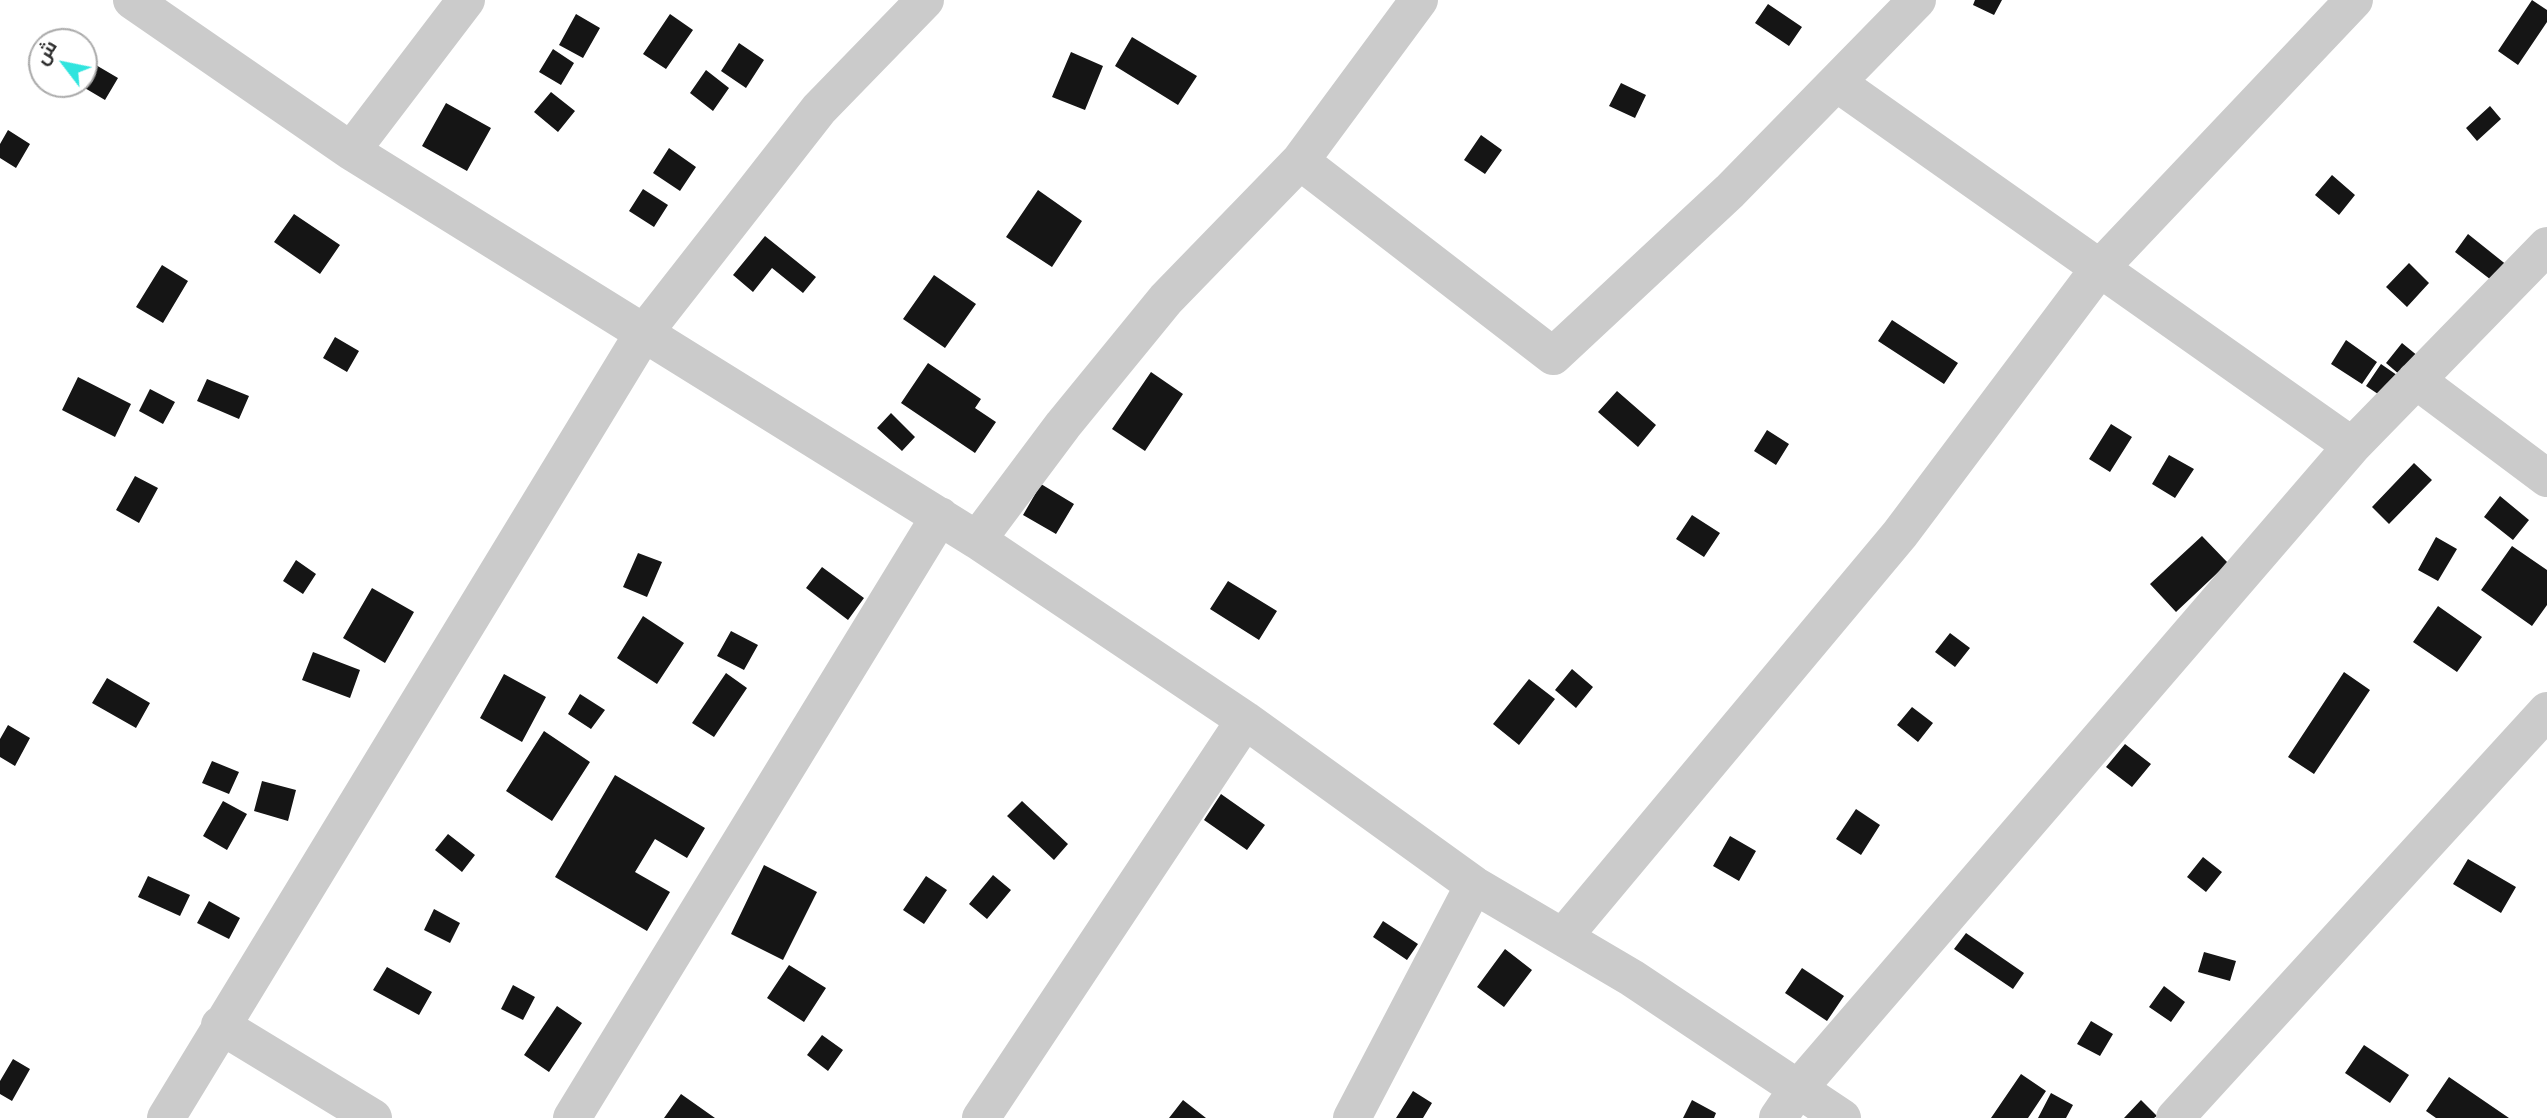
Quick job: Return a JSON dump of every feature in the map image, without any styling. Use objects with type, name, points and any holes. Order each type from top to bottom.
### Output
[{"type":"street","points":[[132,0],[351,151],[977,540],[1245,720],[1475,885],[1632,978],[1788,1104],[1842,1118]]},
{"type":"street","points":[[351,151],[466,0]]},
{"type":"street","points":[[166,1118],[220,1025],[643,334],[819,109],[925,0]]},
{"type":"street","points":[[977,540],[1063,425],[1166,299],[1300,161],[1419,0]]},
{"type":"street","points":[[1300,161],[1553,356],[1730,191],[1917,0]]},
{"type":"street","points":[[1563,937],[1900,534],[2099,269],[2354,0]]},
{"type":"street","points":[[1838,83],[2352,446]]},
{"type":"street","points":[[1788,1104],[2352,446],[2547,246]]},
{"type":"street","points":[[2416,380],[2547,478]]},
{"type":"street","points":[[572,1118],[940,516]]},
{"type":"street","points":[[2175,1118],[2547,710]]},
{"type":"street","points":[[981,1118],[1245,720]]},
{"type":"street","points":[[1352,1118],[1475,885]]},
{"type":"street","points":[[220,1025],[373,1118]]},
{"type":"building","points":[[1975,0],[2002,0],[1994,15],[1973,5]]},
{"type":"building","points":[[2532,0],[2547,10],[2547,22],[2518,65],[2498,51]]},
{"type":"building","points":[[1768,4],[1802,27],[1789,46],[1755,23]]},
{"type":"building","points":[[576,14],[600,28],[583,58],[559,45]]},
{"type":"building","points":[[670,14],[693,30],[666,69],[643,54]]},
{"type":"building","points":[[1132,37],[1197,76],[1178,105],[1115,66]]},
{"type":"building","points":[[739,43],[764,60],[746,88],[721,71]]},
{"type":"building","points":[[553,49],[574,63],[561,85],[539,72]]},
{"type":"building","points":[[1071,52],[1103,66],[1085,110],[1052,97]]},
{"type":"building","points":[[98,66],[118,78],[105,100],[98,96]]},
{"type":"building","points":[[706,70],[729,88],[713,111],[690,93]]},
{"type":"building","points":[[1621,83],[1646,95],[1635,118],[1609,106]]},
{"type":"building","points":[[551,92],[575,111],[558,132],[534,112]]},
{"type":"building","points":[[446,103],[491,128],[467,171],[422,146]]},
{"type":"building","points":[[2490,106],[2501,119],[2477,141],[2466,128]]},
{"type":"building","points":[[8,130],[30,144],[16,168],[0,158],[0,144]]},
{"type":"building","points":[[1481,135],[1502,150],[1485,174],[1464,160]]},
{"type":"building","points":[[669,148],[696,167],[680,191],[653,173]]},
{"type":"building","points":[[2332,175],[2355,195],[2339,215],[2315,195]]},
{"type":"building","points":[[643,189],[668,205],[654,227],[629,211]]},
{"type":"building","points":[[1038,190],[1082,221],[1052,267],[1006,237]]},
{"type":"building","points":[[294,214],[340,245],[320,274],[274,242]]},
{"type":"building","points":[[2468,234],[2508,266],[2495,283],[2455,252]]},
{"type":"building","points":[[765,236],[816,277],[803,293],[772,268],[753,292],[733,275]]},
{"type":"building","points":[[2409,263],[2429,283],[2407,307],[2386,287]]},
{"type":"building","points":[[162,265],[188,281],[163,323],[136,307]]},
{"type":"building","points":[[934,275],[976,304],[945,348],[903,319]]},
{"type":"building","points":[[1892,320],[1958,363],[1944,384],[1878,341]]},
{"type":"building","points":[[335,337],[359,351],[347,372],[323,358]]},
{"type":"building","points":[[2346,340],[2377,362],[2362,384],[2331,364]]},
{"type":"building","points":[[2402,343],[2424,361],[2407,381],[2386,363]]},
{"type":"building","points":[[928,363],[981,399],[975,408],[996,422],[975,453],[901,403]]},
{"type":"building","points":[[2381,364],[2404,380],[2390,402],[2366,386]]},
{"type":"building","points":[[1151,372],[1183,394],[1145,451],[1112,429]]},
{"type":"building","points":[[78,377],[131,404],[115,437],[62,410]]},
{"type":"building","points":[[207,379],[249,396],[239,419],[197,401]]},
{"type":"building","points":[[150,389],[175,402],[163,424],[139,411]]},
{"type":"building","points":[[1617,391],[1656,425],[1638,447],[1598,412]]},
{"type":"building","points":[[891,413],[915,437],[902,451],[877,428]]},
{"type":"building","points":[[2111,424],[2132,437],[2110,472],[2089,459]]},
{"type":"building","points":[[1767,430],[1789,444],[1776,465],[1754,451]]},
{"type":"building","points":[[2169,455],[2194,469],[2175,498],[2152,484]]},
{"type":"building","points":[[2414,463],[2432,480],[2389,524],[2372,507]]},
{"type":"building","points":[[135,476],[158,488],[139,523],[116,510]]},
{"type":"building","points":[[1041,484],[1074,504],[1056,534],[1023,515]]},
{"type":"building","points":[[2500,496],[2529,520],[2513,540],[2484,517]]},
{"type":"building","points":[[1692,515],[1720,533],[1704,557],[1676,539]]},
{"type":"building","points":[[2202,536],[2228,563],[2176,612],[2150,584]]},
{"type":"building","points":[[2436,537],[2457,549],[2438,581],[2418,570]]},
{"type":"building","points":[[2512,546],[2547,570],[2547,605],[2532,626],[2481,590]]},
{"type":"building","points":[[638,553],[662,562],[647,597],[623,587]]},
{"type":"building","points":[[296,560],[316,574],[303,594],[283,581]]},
{"type":"building","points":[[822,567],[864,598],[848,620],[806,588]]},
{"type":"building","points":[[1228,581],[1277,611],[1259,640],[1210,609]]},
{"type":"building","points":[[372,588],[414,612],[385,663],[343,638]]},
{"type":"building","points":[[2438,606],[2482,637],[2457,672],[2413,642]]},
{"type":"building","points":[[643,616],[684,643],[657,684],[617,658]]},
{"type":"building","points":[[731,631],[758,645],[744,670],[717,656]]},
{"type":"building","points":[[1950,633],[1970,648],[1955,667],[1935,652]]},
{"type":"building","points":[[313,652],[360,670],[350,698],[302,680]]},
{"type":"building","points":[[1572,669],[1593,687],[1576,708],[1555,690]]},
{"type":"building","points":[[2344,672],[2370,690],[2314,774],[2288,757]]},
{"type":"building","points":[[726,673],[747,688],[714,737],[692,723]]},
{"type":"building","points":[[504,674],[546,697],[522,742],[480,718]]},
{"type":"building","points":[[107,678],[150,703],[136,728],[92,703]]},
{"type":"building","points":[[1529,679],[1555,699],[1519,745],[1493,724]]},
{"type":"building","points":[[580,694],[605,710],[591,729],[568,714]]},
{"type":"building","points":[[1912,707],[1933,723],[1918,742],[1897,725]]},
{"type":"building","points":[[8,725],[30,738],[15,766],[0,757],[0,739]]},
{"type":"building","points":[[544,731],[590,762],[552,821],[506,791]]},
{"type":"building","points":[[2125,744],[2151,764],[2132,787],[2106,767]]},
{"type":"building","points":[[212,761],[239,772],[229,794],[202,783]]},
{"type":"building","points":[[615,775],[705,828],[687,858],[655,839],[635,872],[670,892],[647,931],[555,877]]},
{"type":"building","points":[[262,781],[296,790],[288,821],[254,811]]},
{"type":"building","points":[[1221,794],[1265,825],[1247,850],[1204,820]]},
{"type":"building","points":[[223,801],[247,814],[227,850],[203,836]]},
{"type":"building","points":[[1022,801],[1068,844],[1054,860],[1007,816]]},
{"type":"building","points":[[1856,809],[1880,825],[1861,855],[1836,839]]},
{"type":"building","points":[[448,834],[475,855],[462,872],[435,850]]},
{"type":"building","points":[[1730,836],[1756,851],[1739,881],[1713,866]]},
{"type":"building","points":[[2203,857],[2222,872],[2206,892],[2187,877]]},
{"type":"building","points":[[2468,859],[2516,887],[2501,913],[2453,884]]},
{"type":"building","points":[[764,865],[817,892],[783,960],[731,934]]},
{"type":"building","points":[[993,875],[1011,890],[987,919],[969,904]]},
{"type":"building","points":[[148,876],[190,895],[180,916],[138,897]]},
{"type":"building","points":[[926,876],[947,890],[924,924],[903,910]]},
{"type":"building","points":[[209,901],[240,918],[229,939],[197,923]]},
{"type":"building","points":[[434,909],[460,923],[450,943],[424,930]]},
{"type":"building","points":[[1383,921],[1418,944],[1407,960],[1373,937]]},
{"type":"building","points":[[1966,933],[2024,973],[2013,989],[1954,949]]},
{"type":"building","points":[[1505,949],[1532,970],[1504,1007],[1477,987]]},
{"type":"building","points":[[2204,952],[2236,961],[2230,981],[2198,972]]},
{"type":"building","points":[[789,965],[826,988],[804,1022],[767,998]]},
{"type":"building","points":[[387,967],[432,992],[419,1015],[373,990]]},
{"type":"building","points":[[1802,968],[1844,996],[1827,1021],[1785,993]]},
{"type":"building","points":[[513,985],[535,997],[523,1020],[501,1009]]},
{"type":"building","points":[[2164,986],[2185,1002],[2171,1022],[2149,1007]]},
{"type":"building","points":[[557,1006],[582,1023],[549,1072],[524,1055]]},
{"type":"building","points":[[2091,1021],[2113,1034],[2100,1056],[2077,1044]]},
{"type":"building","points":[[822,1035],[843,1050],[828,1071],[807,1055]]},
{"type":"building","points":[[2364,1045],[2409,1075],[2390,1103],[2345,1073]]},
{"type":"building","points":[[13,1059],[30,1069],[12,1101],[0,1094],[0,1081]]},
{"type":"building","points":[[2021,1074],[2046,1091],[2028,1118],[1991,1118]]},
{"type":"building","points":[[2449,1077],[2509,1118],[2436,1118],[2426,1111]]},
{"type":"building","points":[[1413,1091],[1432,1103],[1423,1118],[1396,1118]]},
{"type":"building","points":[[2051,1093],[2073,1105],[2066,1118],[2038,1118]]},
{"type":"building","points":[[681,1094],[715,1118],[664,1118]]},
{"type":"building","points":[[1183,1100],[1206,1118],[1169,1118]]},
{"type":"building","points":[[1692,1100],[1716,1113],[1714,1118],[1683,1118]]},
{"type":"building","points":[[2141,1100],[2157,1116],[2124,1118]]}]
